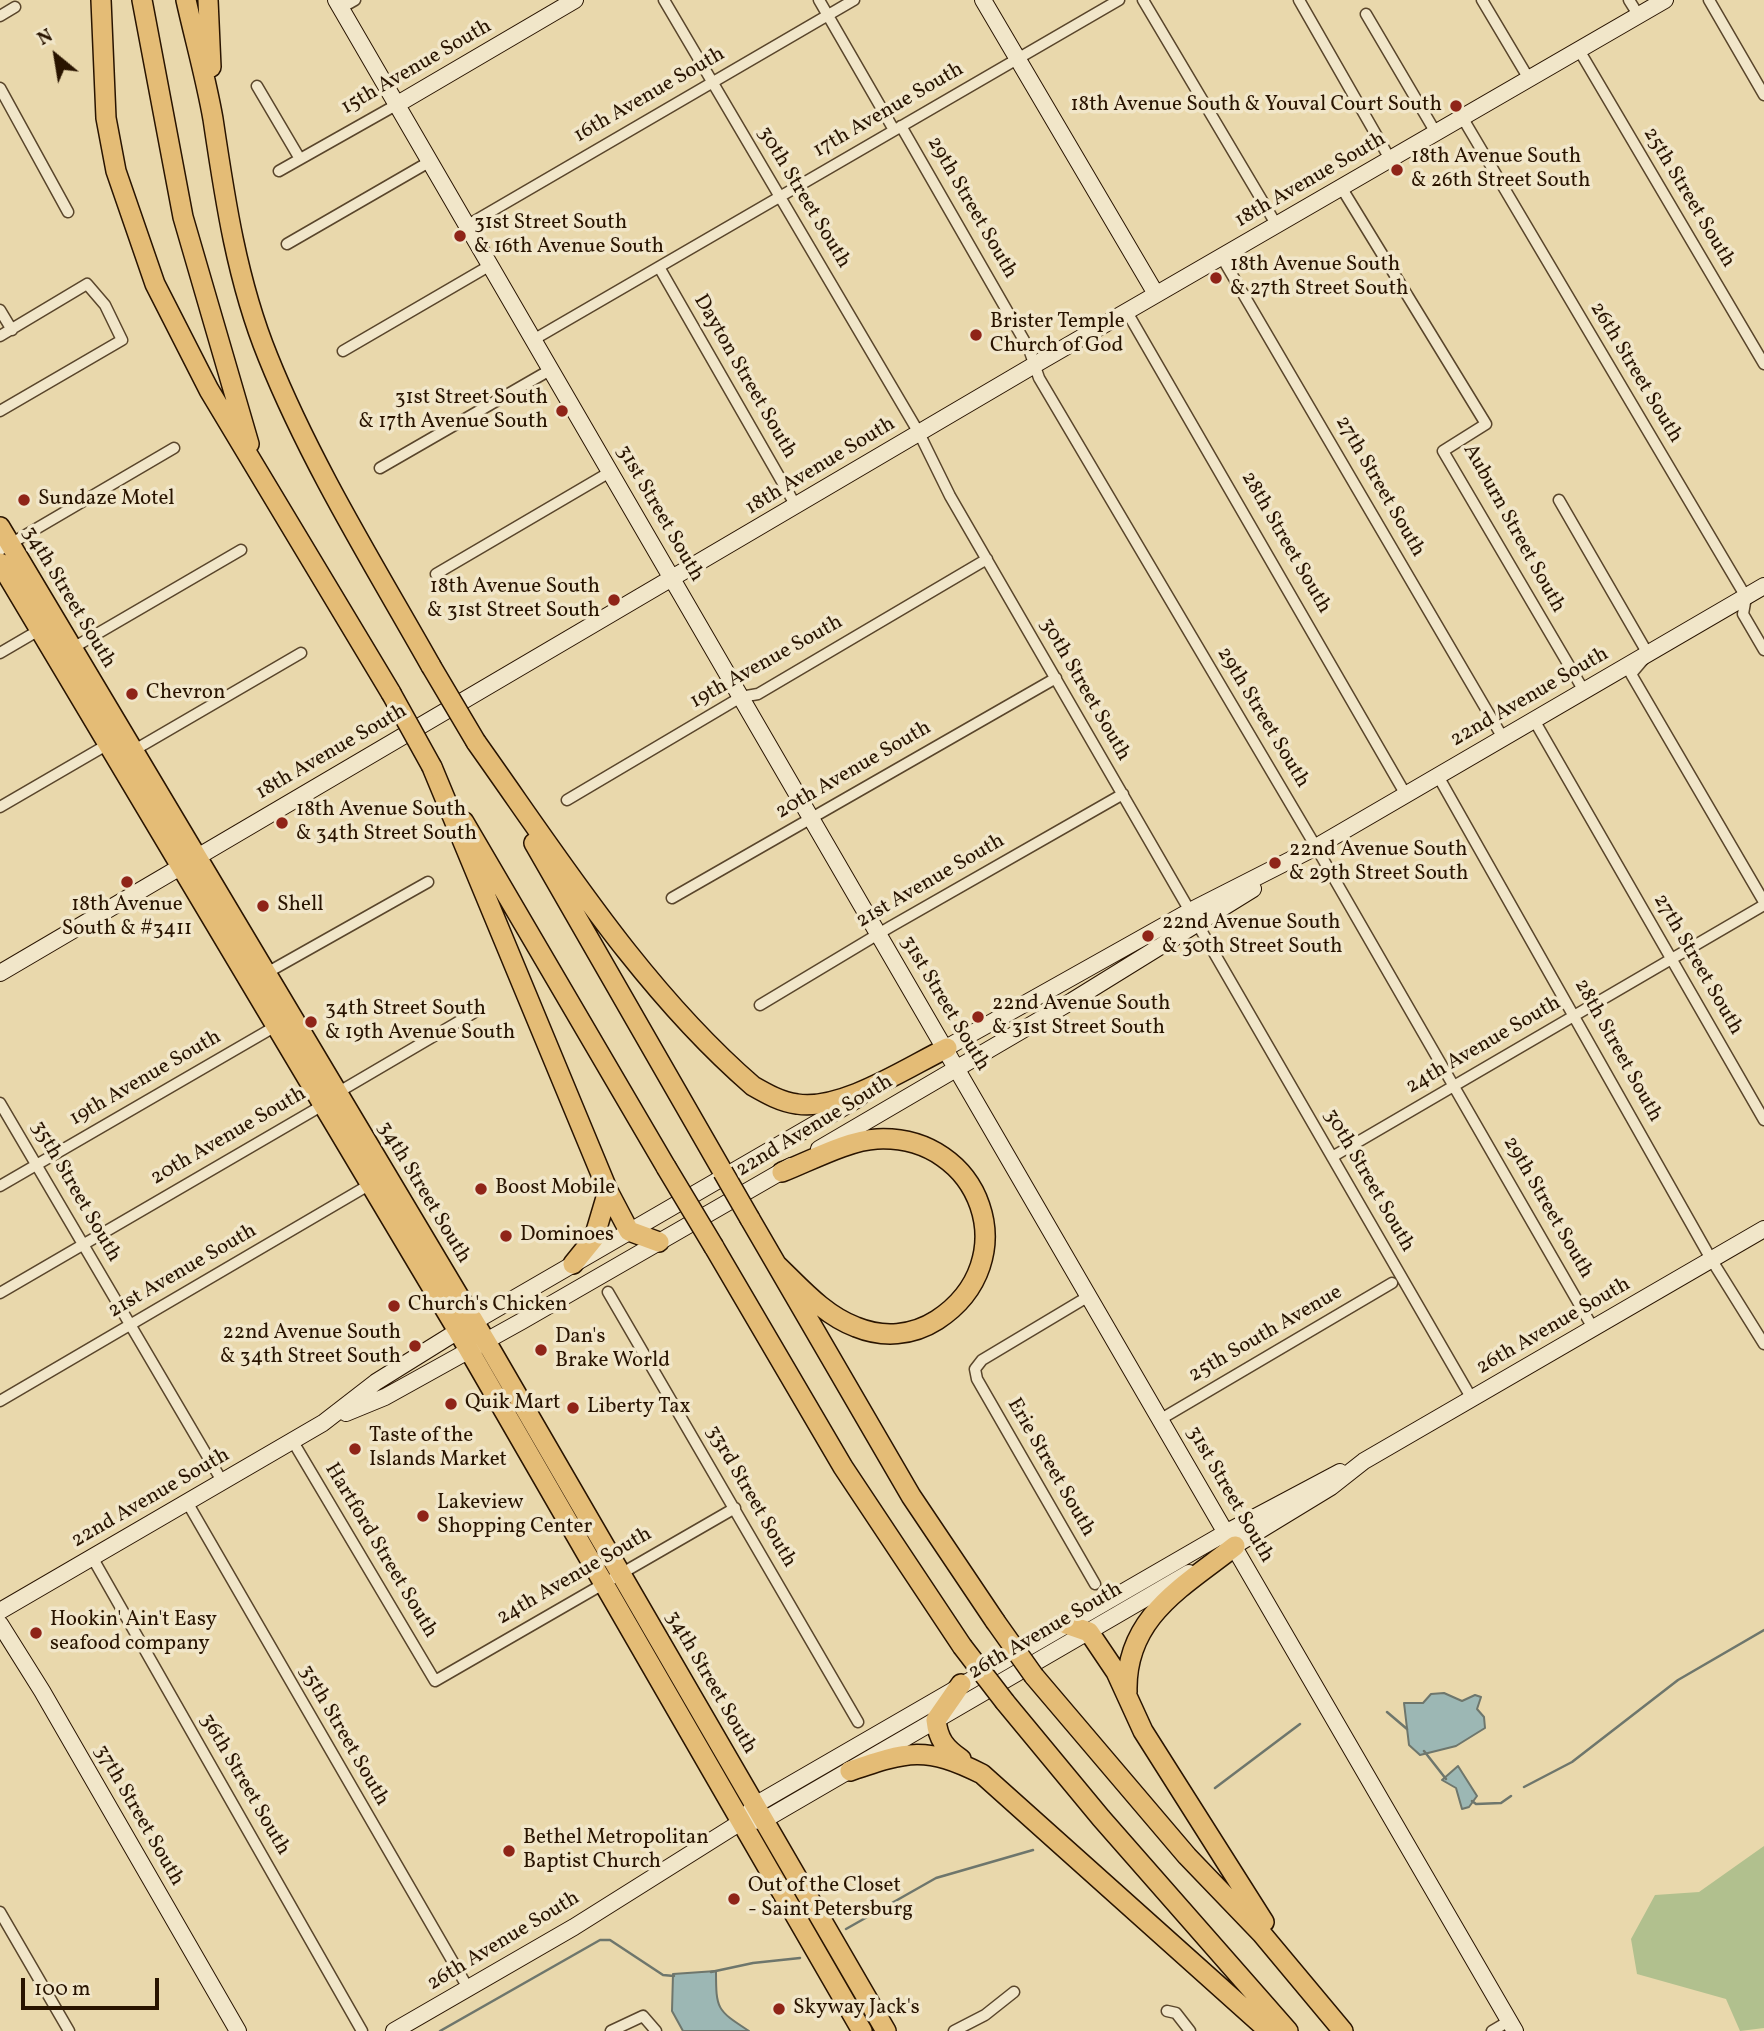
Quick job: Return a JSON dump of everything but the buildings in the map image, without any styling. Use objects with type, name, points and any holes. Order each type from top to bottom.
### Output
[{"type":"highway","points":[[101,0],[106,118],[116,171],[134,230],[176,330],[258,472],[391,693],[843,1467],[962,1646],[1004,1702],[1101,1818],[1288,2031]]},
{"type":"highway","points":[[142,0],[183,217],[258,472]]},
{"type":"highway","points":[[186,0],[212,117],[221,182],[235,251],[267,356],[307,441],[431,666],[911,1496],[1034,1676],[1145,1808],[1262,1934],[1343,2031]]},
{"type":"highway","points":[[208,0],[212,117]]},
{"type":"highway","name":"34th Street South","points":[[0,527],[5,547],[64,653],[466,1327],[485,1341],[886,2031]]},
{"type":"highway","name":"34th Street South","points":[[0,563],[48,625]]},
{"type":"highway","points":[[476,742],[640,967],[753,1086],[769,1095],[800,1105],[835,1102],[947,1048]]},
{"type":"highway","points":[[432,767],[608,1191],[629,1231],[659,1242]]},
{"type":"highway","name":"34th Street South","points":[[258,978],[276,1026],[330,1099]]},
{"type":"highway","points":[[777,1265],[820,1306],[855,1327],[876,1333],[911,1333],[947,1314],[974,1285],[986,1233],[978,1200],[967,1182],[949,1161],[915,1144],[876,1139],[859,1142],[782,1172]]},
{"type":"highway","points":[[573,1264],[594,1238],[608,1191]]},
{"type":"highway","name":"34th Street South","points":[[466,1327],[468,1351],[862,2031]]},
{"type":"highway","points":[[1133,1713],[1127,1690],[1128,1667],[1143,1628],[1157,1607],[1231,1539]]},
{"type":"highway","points":[[1066,1624],[1076,1625],[1089,1632],[1116,1672],[1133,1713],[1301,1983]]},
{"type":"highway","points":[[961,1684],[936,1720],[937,1734],[946,1748],[982,1774],[1269,2031]]},
{"type":"highway","points":[[850,1771],[910,1753],[948,1757],[982,1774]]},
{"type":"street","name":"15th Avenue South","points":[[279,171],[575,0]]},
{"type":"street","name":"30th Street South","points":[[664,0],[919,433],[987,559],[1472,1399]]},
{"type":"street","name":"29th Street South","points":[[818,0],[898,128],[1036,364],[1038,378],[1316,847],[1594,1328]]},
{"type":"street","name":"16th Avenue South","points":[[466,226],[854,0]]},
{"type":"street","points":[[983,0],[1156,294]]},
{"type":"street","name":"17th Avenue South","points":[[533,340],[1119,0]]},
{"type":"street","points":[[1143,0],[1276,224]]},
{"type":"street","points":[[1299,0],[1390,159]]},
{"type":"street","points":[[1482,0],[1529,79]]},
{"type":"street","points":[[1629,0],[1639,16]]},
{"type":"street","name":"18th Avenue South","points":[[0,973],[1036,364],[1665,0]]},
{"type":"street","points":[[1709,0],[1764,95]]},
{"type":"street","name":"31st Street South","points":[[344,3],[396,105],[947,1048],[1512,2026]]},
{"type":"street","points":[[0,16],[15,7]]},
{"type":"street","points":[[1366,14],[1436,133]]},
{"type":"street","name":"25th Street South","points":[[1579,50],[1764,364]]},
{"type":"street","points":[[257,86],[300,159]]},
{"type":"street","points":[[0,88],[68,212]]},
{"type":"street","name":"26th Street South","points":[[1462,117],[1746,597],[1743,614],[1764,650]]},
{"type":"street","points":[[287,244],[429,162]]},
{"type":"street","name":"Auburn Street South","points":[[1341,187],[1486,425],[1443,451],[1584,691]]},
{"type":"street","name":"27th Street South","points":[[1221,256],[1503,738]]},
{"type":"street","points":[[343,351],[489,266]]},
{"type":"street","name":"Dayton Street South","points":[[659,267],[796,506]]},
{"type":"street","points":[[0,337],[87,284],[105,305],[122,340],[0,411]]},
{"type":"street","points":[[0,310],[12,330]]},
{"type":"street","name":"28th Street South","points":[[1127,312],[1406,794]]},
{"type":"street","points":[[380,468],[550,369]]},
{"type":"street","points":[[5,547],[174,448]]},
{"type":"street","points":[[436,574],[610,472]]},
{"type":"street","points":[[1559,500],[1648,654],[1631,674],[1764,903]]},
{"type":"street","points":[[64,653],[241,550]]},
{"type":"street","name":"19th Avenue South","points":[[567,800],[741,697],[758,694],[987,559]]},
{"type":"street","name":"22nd Avenue South","points":[[0,1611],[292,1440],[323,1423],[385,1397],[782,1172],[958,1067],[1194,918],[1764,586]]},
{"type":"street","points":[[0,653],[48,625]]},
{"type":"street","points":[[0,807],[120,748],[301,653]]},
{"type":"street","name":"20th Avenue South","points":[[672,898],[1056,678]]},
{"type":"street","name":"27th Street South","points":[[1534,720],[1764,1120]]},
{"type":"street","name":"28th Street South","points":[[1438,776],[1711,1259],[1764,1344]]},
{"type":"street","name":"21st Avenue South","points":[[760,1005],[1123,794]]},
{"type":"street","points":[[258,978],[428,882]]},
{"type":"street","name":"24th Avenue South","points":[[1332,1157],[1764,903]]},
{"type":"street","name":"22nd Avenue South","points":[[323,1423],[376,1382],[629,1231],[947,1048],[1194,918]]},
{"type":"street","name":"20th Avenue South","points":[[0,1293],[475,1012]]},
{"type":"street","name":"19th Avenue South","points":[[0,1186],[276,1026]]},
{"type":"street","name":"35th Street South","points":[[0,1103],[222,1481]]},
{"type":"street","name":"21st Avenue South","points":[[0,1401],[377,1179]]},
{"type":"street","name":"26th Avenue South","points":[[759,1813],[961,1684],[1066,1624],[1331,1487],[1364,1461],[1764,1228]]},
{"type":"street","name":"25th South Avenue","points":[[1161,1419],[1392,1283]]},
{"type":"street","name":"33rd Street South","points":[[608,1292],[858,1722]]},
{"type":"street","name":"Erie Street South","points":[[1089,1296],[982,1360],[975,1369],[977,1379],[1095,1584]]},
{"type":"street","name":"Hartford Street South","points":[[292,1440],[435,1681]]},
{"type":"street","name":"35th Street South","points":[[187,1502],[468,1988]]},
{"type":"street","name":"24th Avenue South","points":[[435,1681],[735,1508]]},
{"type":"street","name":"26th Avenue South","points":[[394,2031],[574,1927],[741,1822],[850,1771],[1089,1632],[1231,1539]]},
{"type":"street","name":"36th Street South","points":[[92,1557],[362,2031]]},
{"type":"street","name":"37th Street South","points":[[0,1624],[42,1691],[237,2031]]},
{"type":"street","points":[[0,1912],[69,2031]]},
{"type":"street","points":[[954,2031],[985,2015],[1014,1992]]},
{"type":"street","points":[[1167,2011],[1176,2013],[1190,2031]]},
{"type":"street","points":[[611,2031],[643,2015],[656,2031]]},
{"type":"street","points":[[1492,2031],[1512,2026]]},
{"type":"green space","points":[[1764,1846],[1764,2028],[1740,2031],[1726,1999],[1637,1974],[1631,1939],[1655,1895],[1699,1892]]},
{"type":"water","points":[[1444,1693],[1462,1701],[1475,1695],[1481,1697],[1477,1709],[1484,1717],[1485,1728],[1456,1746],[1420,1755],[1409,1745],[1404,1703],[1423,1703],[1431,1694]]},
{"type":"water","points":[[1458,1766],[1477,1796],[1469,1807],[1462,1809],[1456,1788],[1442,1780]]},
{"type":"water","points":[[716,1971],[720,2008],[749,2031],[683,2031],[672,2011],[673,1974]]},
{"type":"waterway","points":[[1524,1787],[1572,1762],[1678,1680],[1764,1630]]},
{"type":"waterway","points":[[1387,1712],[1407,1729]]},
{"type":"waterway","points":[[1215,1788],[1300,1724]]},
{"type":"waterway","points":[[1424,1751],[1446,1779]]},
{"type":"waterway","points":[[1472,1801],[1476,1804],[1501,1803],[1511,1796]]},
{"type":"waterway","points":[[846,1929],[936,1878],[1033,1850]]},
{"type":"waterway","points":[[440,2031],[600,1940],[610,1940],[663,1975],[674,1976]]},
{"type":"waterway","points":[[711,1972],[753,1963],[800,1958]]},
{"type":"place","name":"18th Avenue South & Youval Court South","points":[[1456,106]]},
{"type":"place","name":"18th Avenue South & 26th Street South","points":[[1397,170]]},
{"type":"place","name":"31st Street South & 16th Avenue South","points":[[460,236]]},
{"type":"place","name":"18th Avenue South & 27th Street South","points":[[1216,278]]},
{"type":"place","name":"Brister Temple Church of God","points":[[976,335]]},
{"type":"place","name":"31st Street South & 17th Avenue South","points":[[562,411]]},
{"type":"place","name":"Sundaze Motel","points":[[24,500]]},
{"type":"place","name":"18th Avenue South & 31st Street South","points":[[614,600]]},
{"type":"place","name":"Chevron","points":[[132,694]]},
{"type":"place","name":"18th Avenue South & 34th Street South","points":[[282,823]]},
{"type":"place","name":"22nd Avenue South & 29th Street South","points":[[1275,863]]},
{"type":"place","name":"18th Avenue South & #3411","points":[[127,882]]},
{"type":"place","name":"Shell","points":[[263,906]]},
{"type":"place","name":"22nd Avenue South & 30th Street South","points":[[1148,936]]},
{"type":"place","name":"22nd Avenue South & 31st Street South","points":[[978,1017]]},
{"type":"place","name":"34th Street South & 19th Avenue South","points":[[311,1022]]},
{"type":"place","name":"Boost Mobile","points":[[481,1189]]},
{"type":"place","name":"Dominoes","points":[[506,1236]]},
{"type":"place","name":"Church's Chicken","points":[[394,1306]]},
{"type":"place","name":"22nd Avenue South & 34th Street South","points":[[415,1346]]},
{"type":"place","name":"Dan's Brake World","points":[[541,1350]]},
{"type":"place","name":"Quik Mart","points":[[451,1404]]},
{"type":"place","name":"Liberty Tax","points":[[573,1408]]},
{"type":"place","name":"Taste of the Islands Market","points":[[355,1449]]},
{"type":"place","name":"Lakeview Shopping Center","points":[[423,1516]]},
{"type":"place","name":"Hookin' Ain't Easy seafood company","points":[[36,1633]]},
{"type":"place","name":"Bethel Metropolitan Baptist Church","points":[[509,1851]]},
{"type":"place","name":"Out of the Closet - Saint Petersburg","points":[[734,1899]]},
{"type":"place","name":"Skyway Jack's","points":[[779,2009]]}]
